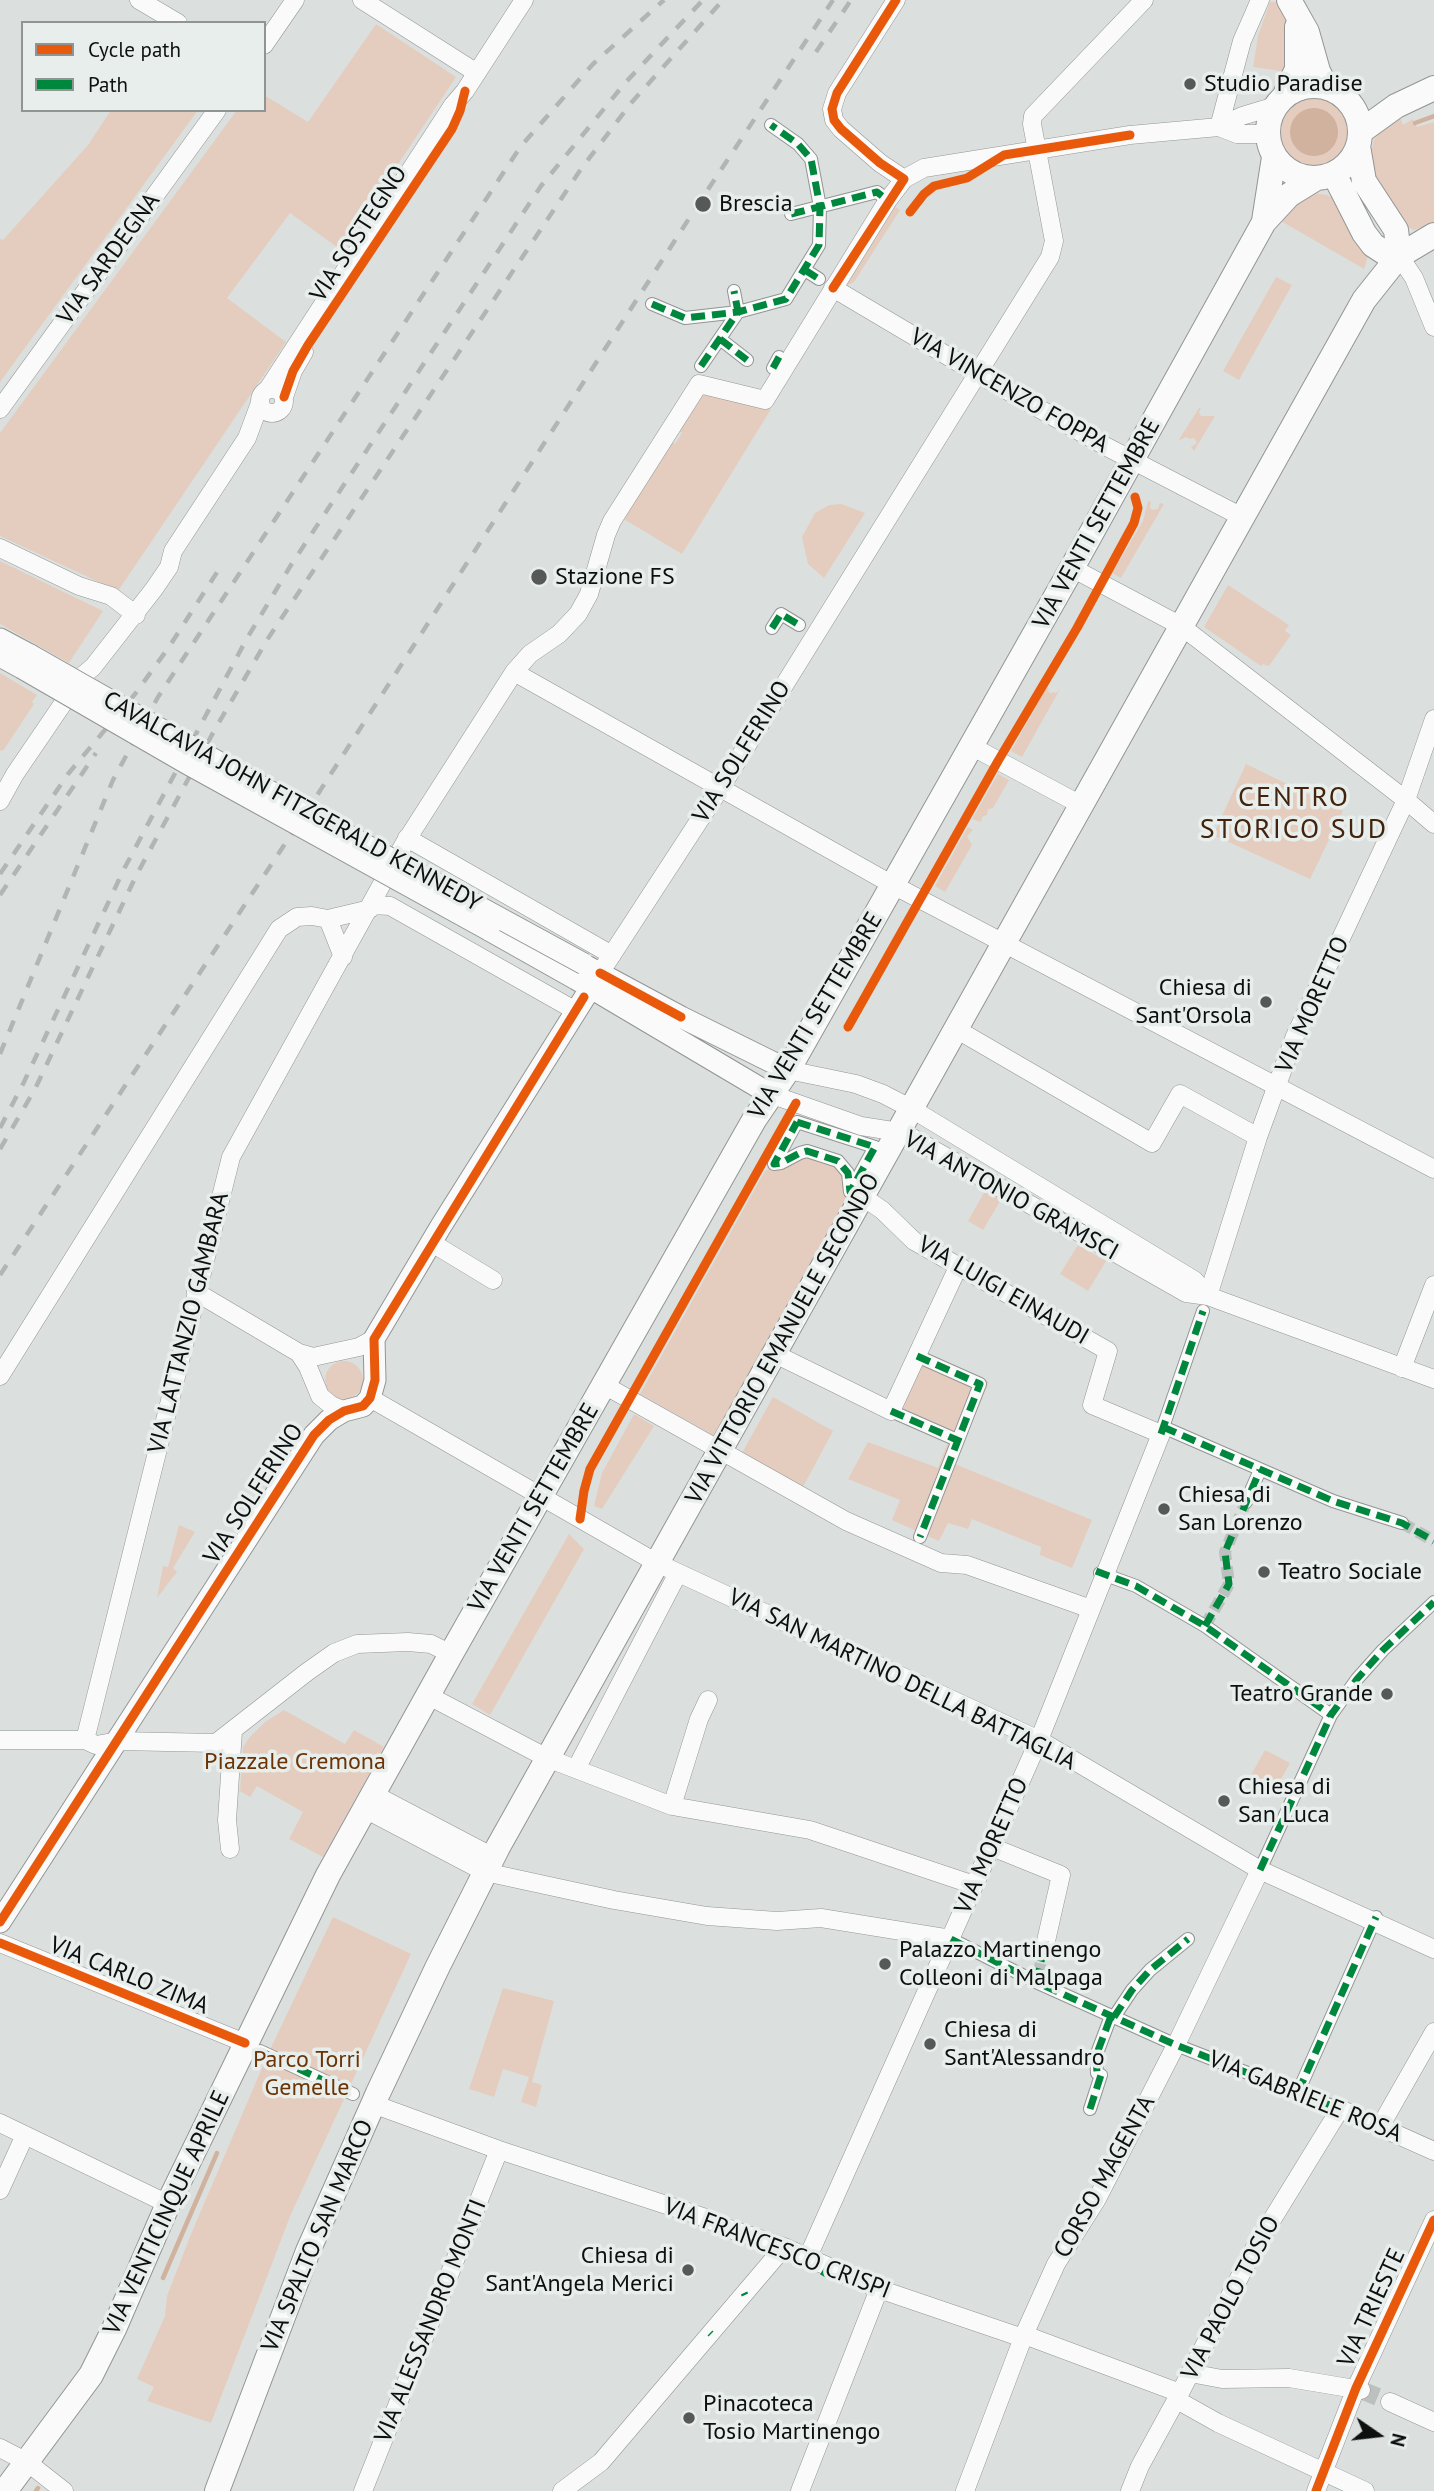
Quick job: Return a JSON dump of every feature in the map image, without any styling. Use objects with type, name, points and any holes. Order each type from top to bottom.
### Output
[{"type":"main road","points":[[1292,4],[1307,32],[1318,71],[1326,87]]},
{"type":"main road","points":[[1292,4],[1297,69],[1268,123],[1267,134],[1274,157],[1288,171],[1305,178],[1324,177],[1353,158],[1359,139],[1396,106],[1434,88]]},
{"type":"main road","points":[[1280,101],[1308,86],[1326,87],[1350,102],[1357,116],[1364,181],[1396,230],[1404,265]]},
{"type":"main road","points":[[1350,102],[1396,106]]},
{"type":"main road","name":"VIA VENTI SETTEMBRE","points":[[1264,222],[1274,157]]},
{"type":"main road","points":[[1324,177],[1363,227],[1404,265]]},
{"type":"main road","name":"VIA VENTI SETTEMBRE","points":[[369,1802],[754,1120],[789,1070],[1264,222],[1289,195],[1324,177]]},
{"type":"main road","name":"VIA VITTORIO EMANUELE SECONDO","points":[[489,1865],[547,1758],[668,1568],[720,1451],[1368,292],[1404,265],[1434,235]]},
{"type":"main road","name":"VIA VENTICINQUE APRILE","points":[[5,2491],[91,2375],[168,2204],[253,2047],[328,1875],[369,1802]]},
{"type":"main road","name":"VIA SPALTO SAN MARCO","points":[[217,2491],[363,2099],[489,1865]]},
{"type":"street","points":[[139,0],[174,21]]},
{"type":"street","points":[[266,42],[295,0]]},
{"type":"street","points":[[362,0],[477,72]]},
{"type":"street","name":"VIA SOSTEGNO","points":[[8,769],[61,710],[81,677],[85,660],[94,645],[132,611],[160,561],[173,551],[271,401],[455,101],[465,91],[524,0]]},
{"type":"street","points":[[896,0],[837,93],[832,109],[834,120],[841,130],[880,163],[904,179]]},
{"type":"street","name":"VIA SOLFERINO","points":[[374,1339],[576,1011],[587,976],[612,955],[721,787],[1050,257],[1054,241],[1032,124],[1033,116],[1144,0]]},
{"type":"street","points":[[1219,128],[1242,41],[1260,0]]},
{"type":"street","points":[[1219,128],[1280,101]]},
{"type":"street","name":"VIA SARDEGNA","points":[[0,409],[216,112]]},
{"type":"street","points":[[652,304],[685,318],[738,312],[786,299],[819,245],[820,207],[811,159],[798,144],[771,125]]},
{"type":"street","points":[[804,270],[826,284],[904,179],[924,168],[1130,135],[1219,128],[1237,134],[1267,134]]},
{"type":"street","points":[[791,214],[877,192],[882,196]]},
{"type":"street","points":[[1404,265],[1434,287]]},
{"type":"street","points":[[1404,265],[1434,327]]},
{"type":"street","name":"VIA VINCENZO FOPPA","points":[[826,284],[1132,461],[1242,517]]},
{"type":"street","name":"VIA LATTANZIO GAMBARA","points":[[85,1740],[230,1157],[407,838],[514,672],[530,654],[559,634],[578,614],[589,594],[612,521],[699,384],[765,400],[826,284]]},
{"type":"street","points":[[701,366],[738,312],[734,291]]},
{"type":"street","points":[[720,339],[747,360]]},
{"type":"street","points":[[0,548],[79,586],[111,596],[132,611]]},
{"type":"street","points":[[1072,568],[1181,626],[1434,824]]},
{"type":"street","points":[[772,628],[781,614],[799,625]]},
{"type":"street","name":"CAVALCAVIA JOHN FITZGERALD KENNEDY","points":[[0,639],[334,828],[587,976]]},
{"type":"street","name":"CAVALCAVIA JOHN FITZGERALD KENNEDY","points":[[0,656],[199,771],[587,976]]},
{"type":"street","points":[[514,672],[893,885],[1434,1169]]},
{"type":"street","name":"VIA MORETTO","points":[[805,2259],[1039,1740],[1091,1609],[1101,1573],[1162,1431],[1276,1087],[1296,1037],[1406,800],[1434,719]]},
{"type":"street","points":[[971,746],[1081,805]]},
{"type":"street","points":[[0,801],[8,769]]},
{"type":"street","points":[[407,838],[612,955]]},
{"type":"street","points":[[0,1376],[279,929],[297,917],[328,919],[371,907],[390,906],[576,1011]]},
{"type":"street","points":[[328,919],[343,957]]},
{"type":"street","points":[[587,976],[692,1049],[770,1094]]},
{"type":"street","points":[[587,976],[681,1017],[789,1070]]},
{"type":"street","points":[[956,1029],[1152,1143],[1180,1094],[1258,1137]]},
{"type":"street","points":[[692,1049],[717,1076],[743,1093],[750,1102],[754,1120]]},
{"type":"street","name":"VIA ANTONIO GRAMSCI","points":[[789,1070],[856,1084],[912,1109],[1194,1280],[1206,1304]]},
{"type":"street","name":"VIA ANTONIO GRAMSCI","points":[[770,1094],[861,1126],[899,1132],[1206,1304],[1434,1379]]},
{"type":"street","points":[[797,1122],[875,1147],[850,1192],[848,1173],[838,1161],[807,1151],[774,1164],[797,1122]]},
{"type":"street","name":"VIA LUIGI EINAUDI","points":[[863,1197],[882,1210],[914,1241],[1108,1351],[1092,1405],[1162,1431]]},
{"type":"street","points":[[432,1243],[493,1280]]},
{"type":"street","points":[[891,1411],[959,1265]]},
{"type":"street","points":[[1402,1368],[1433,1288]]},
{"type":"street","points":[[196,1292],[299,1353],[313,1357],[359,1347],[374,1339],[375,1380],[370,1398]]},
{"type":"street","name":"VIA SOLFERINO","points":[[299,1353],[320,1396],[344,1411]]},
{"type":"street","points":[[775,1354],[957,1440]]},
{"type":"street","points":[[917,1356],[980,1384],[920,1537]]},
{"type":"street","points":[[604,1385],[846,1521],[941,1563],[967,1565],[1091,1609]]},
{"type":"street","name":"VIA SOLFERINO","points":[[0,1923],[314,1435],[329,1420],[344,1411],[363,1406],[370,1398]]},
{"type":"street","name":"VIA SAN MARTINO DELLA BATTAGLIA","points":[[370,1398],[668,1568],[1039,1740],[1260,1870],[1375,1919],[1434,1949]]},
{"type":"street","points":[[1162,1431],[1333,1501],[1402,1523]]},
{"type":"street","points":[[1246,1502],[1256,1468]]},
{"type":"street","name":"VIA VITTORIO EMANUELE SECONDO","points":[[576,1769],[668,1568]]},
{"type":"street","points":[[1101,1573],[1136,1586],[1205,1626],[1331,1715]]},
{"type":"street","points":[[1260,1870],[1331,1715],[1374,1660],[1434,1602]]},
{"type":"street","points":[[0,1740],[85,1740],[96,1745],[118,1741],[216,1743],[334,1653],[357,1644],[431,1644],[451,1654]]},
{"type":"street","points":[[429,1696],[547,1758],[672,1806],[810,1830],[974,1885]]},
{"type":"street","points":[[672,1806],[699,1719],[708,1700]]},
{"type":"street","points":[[93,1713],[102,1732],[118,1741]]},
{"type":"street","points":[[230,1849],[227,1820],[233,1731]]},
{"type":"street","points":[[369,1802],[489,1865],[614,1900],[707,1916],[777,1921],[821,1918],[951,1939]]},
{"type":"street","points":[[992,1847],[1061,1875],[1046,1941]]},
{"type":"street","name":"CORSO MAGENTA","points":[[965,2491],[1024,2335],[1056,2264],[1097,2199],[1176,2045],[1260,1870]]},
{"type":"street","points":[[1298,2092],[1375,1919]]},
{"type":"street","points":[[1090,2109],[1101,2075],[1097,2073],[1096,2056],[1113,2017],[1150,1970],[1188,1938]]},
{"type":"street","name":"VIA GABRIELE ROSA","points":[[951,1939],[1176,2045],[1340,2109],[1434,2151]]},
{"type":"street","name":"VIA CARLO ZIMA","points":[[0,1943],[253,2047]]},
{"type":"street","points":[[1381,2126],[1434,2032]]},
{"type":"street","points":[[253,2047],[363,2099]]},
{"type":"street","name":"VIA FRANCESCO CRISPI","points":[[363,2099],[499,2150],[694,2214],[783,2247],[825,2272],[1017,2336],[1024,2335],[1178,2397],[1218,2423],[1365,2491]]},
{"type":"street","name":"VIA PAOLO TOSIO","points":[[1130,2491],[1140,2466],[1254,2249],[1340,2109]]},
{"type":"street","points":[[0,2123],[168,2204]]},
{"type":"street","points":[[0,2190],[25,2135]]},
{"type":"street","name":"VIA ALESSANDRO MONTI","points":[[363,2491],[499,2150]]},
{"type":"street","name":"VIA TRIESTE","points":[[1316,2491],[1358,2389],[1434,2220]]},
{"type":"street","points":[[562,2491],[601,2462],[783,2247]]},
{"type":"street","points":[[800,2491],[879,2289]]},
{"type":"street","points":[[1190,2373],[1222,2379],[1289,2378],[1358,2389]]},
{"type":"street","points":[[1390,2402],[1434,2421]]},
{"type":"street","points":[[0,2448],[27,2462],[64,2491]]},
{"type":"green space","points":[[1270,2],[1280,2],[1289,15],[1287,72],[1253,67],[1258,36]]},
{"type":"green space","points":[[376,24],[456,77],[341,250],[290,213],[227,298],[286,342],[118,591],[0,536],[0,433],[236,112],[266,112],[266,96],[308,122]]},
{"type":"green space","points":[[1311,96],[1330,100],[1338,105],[1350,131],[1349,141],[1339,158],[1322,167],[1294,161],[1281,146],[1279,137],[1281,118],[1286,109],[1302,98]]},
{"type":"green space","points":[[110,112],[197,112],[0,382],[0,239],[3,240],[88,145]]},
{"type":"green space","points":[[1400,117],[1403,125],[1413,119],[1417,127],[1434,122],[1434,222],[1414,230],[1408,227],[1377,183],[1372,169],[1371,153],[1379,130]]},
{"type":"green space","points":[[1313,193],[1335,199],[1369,253],[1364,269],[1281,221],[1293,203]]},
{"type":"green space","points":[[895,207],[900,210],[854,282],[848,285],[850,277]]},
{"type":"green space","points":[[1276,277],[1292,285],[1239,380],[1223,371]]},
{"type":"green space","points":[[703,391],[771,409],[682,554],[622,518],[671,441],[675,444],[682,433],[678,430]]},
{"type":"green space","points":[[1199,408],[1201,416],[1215,416],[1194,451],[1191,447],[1197,443],[1194,438],[1186,437],[1178,441]]},
{"type":"green space","points":[[1148,501],[1151,502],[1152,510],[1158,509],[1160,503],[1164,504],[1121,578],[1112,573],[1143,521]]},
{"type":"green space","points":[[841,504],[865,513],[824,578],[808,564],[802,537],[815,513],[829,505]]},
{"type":"green space","points":[[0,561],[103,611],[69,663],[0,624]]},
{"type":"green space","points":[[1228,585],[1289,625],[1285,631],[1291,635],[1269,666],[1261,666],[1204,627]]},
{"type":"green space","points":[[0,673],[37,695],[32,702],[34,704],[3,751],[0,750]]},
{"type":"green space","points":[[1047,687],[1047,693],[1050,691],[1050,694],[1060,689],[1022,757],[1011,751]]},
{"type":"green space","points":[[1246,764],[1343,811],[1310,879],[1213,835]]},
{"type":"green space","points":[[998,774],[1009,780],[993,808],[988,809],[981,822],[972,819]]},
{"type":"green space","points":[[968,827],[973,830],[967,836],[972,845],[945,892],[935,886]]},
{"type":"green space","points":[[800,1153],[838,1161],[850,1199],[718,1438],[640,1394],[765,1171]]},
{"type":"green space","points":[[986,1189],[1002,1198],[983,1230],[968,1221]]},
{"type":"green space","points":[[1078,1245],[1106,1261],[1088,1291],[1060,1274]]},
{"type":"green space","points":[[924,1353],[989,1382],[955,1464],[1092,1520],[1072,1568],[1040,1555],[1041,1547],[972,1519],[968,1529],[948,1523],[939,1541],[892,1520],[900,1500],[848,1479],[868,1442],[938,1468],[948,1442],[893,1418]]},
{"type":"green space","points":[[344,1361],[358,1366],[363,1380],[358,1394],[344,1399],[330,1394],[325,1380],[330,1366]]},
{"type":"green space","points":[[773,1397],[833,1431],[803,1487],[742,1453]]},
{"type":"green space","points":[[634,1414],[654,1426],[602,1509],[594,1506],[602,1473]]},
{"type":"green space","points":[[179,1525],[195,1532],[173,1568],[177,1572],[157,1598],[163,1566],[168,1567]]},
{"type":"green space","points":[[569,1534],[584,1549],[490,1715],[472,1704]]},
{"type":"green space","name":"Piazzale Cremona","points":[[284,1710],[345,1744],[354,1730],[384,1747],[323,1857],[289,1839],[303,1812],[257,1786],[250,1797],[240,1791],[243,1747],[265,1722]]},
{"type":"green space","points":[[1265,1750],[1290,1763],[1276,1788],[1251,1775]]},
{"type":"green space","name":"Parco Torri Gemelle","points":[[333,1917],[411,1954],[291,2214],[211,2423],[147,2401],[154,2387],[137,2379],[165,2316],[167,2296],[191,2234],[268,2054]]},
{"type":"green space","points":[[503,1988],[554,2001],[532,2082],[542,2085],[536,2107],[521,2102],[529,2077],[503,2069],[494,2097],[469,2089]]},
{"type":"shaded area","points":[[1314,108],[1331,115],[1338,132],[1331,149],[1314,156],[1297,149],[1290,132],[1297,115]]},
{"type":"waterway","points":[[1415,123],[1434,116]]},
{"type":"waterway","points":[[163,2278],[217,2153]]},
{"type":"tunnel","points":[[1205,1626],[1229,1584],[1225,1552],[1246,1502]]},
{"type":"tunnel","points":[[1402,1523],[1434,1541]]},
{"type":"tunnel","points":[[1038,1975],[1046,1941]]},
{"type":"tunnel","points":[[1361,2390],[1390,2402]]},
{"type":"railway","points":[[0,1054],[113,780],[158,697],[521,146],[593,64],[664,0]]},
{"type":"railway","points":[[0,1128],[124,869],[246,640],[291,565],[541,186],[625,83],[703,0]]},
{"type":"railway","points":[[0,1149],[35,1089],[136,876],[214,731],[267,640],[581,169],[632,102],[723,0]]},
{"type":"railway","points":[[0,1275],[316,797],[833,0]]},
{"type":"railway","points":[[816,52],[851,0]]},
{"type":"railway","points":[[0,874],[68,774],[135,694],[169,647],[221,566]]},
{"type":"railway","points":[[0,895],[96,753]]},
{"type":"marked path","points":[[652,304],[685,318],[738,312],[786,299],[819,245],[820,207],[811,159],[798,144],[771,125]]},
{"type":"marked path","points":[[791,214],[877,192],[882,196]]},
{"type":"marked path","points":[[805,270],[819,279]]},
{"type":"marked path","points":[[701,366],[738,312],[734,291]]},
{"type":"marked path","points":[[720,339],[747,360]]},
{"type":"marked path","points":[[773,368],[779,357]]},
{"type":"marked path","points":[[772,628],[781,614],[799,625]]},
{"type":"marked path","points":[[797,1122],[875,1147],[850,1192],[848,1173],[838,1161],[807,1151],[774,1164],[797,1122]]},
{"type":"marked path","points":[[1161,1434],[1203,1311]]},
{"type":"marked path","points":[[917,1356],[980,1384],[920,1537]]},
{"type":"marked path","points":[[891,1411],[957,1440]]},
{"type":"marked path","points":[[1163,1427],[1333,1501],[1402,1523],[1434,1541]]},
{"type":"marked path","points":[[1205,1626],[1229,1584],[1225,1552],[1260,1470]]},
{"type":"marked path","points":[[1096,1571],[1136,1586],[1205,1626],[1331,1715]]},
{"type":"marked path","points":[[1260,1870],[1331,1715],[1357,1679],[1383,1650],[1434,1602]]},
{"type":"marked path","points":[[1298,2092],[1376,1917]]},
{"type":"marked path","points":[[951,1939],[1036,1982],[1176,2045],[1340,2109]]},
{"type":"marked path","points":[[1114,2017],[1132,1990],[1150,1970],[1188,1939]]},
{"type":"marked path","points":[[1036,1982],[1046,1941]]},
{"type":"marked path","points":[[1090,2109],[1101,2075],[1097,2073],[1096,2056],[1111,2016]]},
{"type":"marked path","points":[[260,2051],[353,2094]]},
{"type":"marked path","points":[[823,2276],[828,2268]]},
{"type":"cycle path","points":[[833,288],[904,179],[880,163],[841,129],[834,120],[832,109],[837,93],[896,0]]},
{"type":"cycle path","points":[[284,397],[293,371],[308,345],[452,129],[465,91]]},
{"type":"cycle path","points":[[910,212],[934,186],[967,178],[1004,155],[1130,135]]},
{"type":"cycle path","points":[[848,1027],[998,761],[1077,628],[1134,523],[1138,508],[1135,497]]},
{"type":"cycle path","points":[[600,973],[681,1017]]},
{"type":"cycle path","points":[[0,1922],[314,1435],[329,1420],[344,1411],[363,1406],[370,1398],[375,1380],[374,1339],[584,997]]},
{"type":"cycle path","points":[[580,1519],[590,1469],[796,1103]]},
{"type":"cycle path","points":[[0,1943],[245,2043]]},
{"type":"cycle path","points":[[1316,2491],[1356,2388],[1434,2220]]},
{"type":"place","name":"Studio Paradise","points":[[1190,84]]},
{"type":"place","name":"Brescia","points":[[703,204]]},
{"type":"place","name":"Stazione FS","points":[[539,577]]},
{"type":"place","name":"Chiesa di Sant'Orsola","points":[[1266,1002]]},
{"type":"place","name":"Chiesa di San Lorenzo","points":[[1164,1509]]},
{"type":"place","name":"Teatro Sociale","points":[[1264,1572]]},
{"type":"place","name":"Teatro Grande","points":[[1387,1694]]},
{"type":"place","name":"Chiesa di San Luca","points":[[1224,1801]]},
{"type":"place","name":"Palazzo Martinengo Colleoni di Malpaga","points":[[885,1964]]},
{"type":"place","name":"Chiesa di Sant'Alessandro","points":[[930,2044]]},
{"type":"place","name":"Chiesa di Sant'Angela Merici","points":[[688,2270]]},
{"type":"place","name":"Pinacoteca Tosio Martinengo","points":[[689,2418]]},
{"type":"district","name":"CENTRO STORICO SUD","points":[[1294,814]]}]
